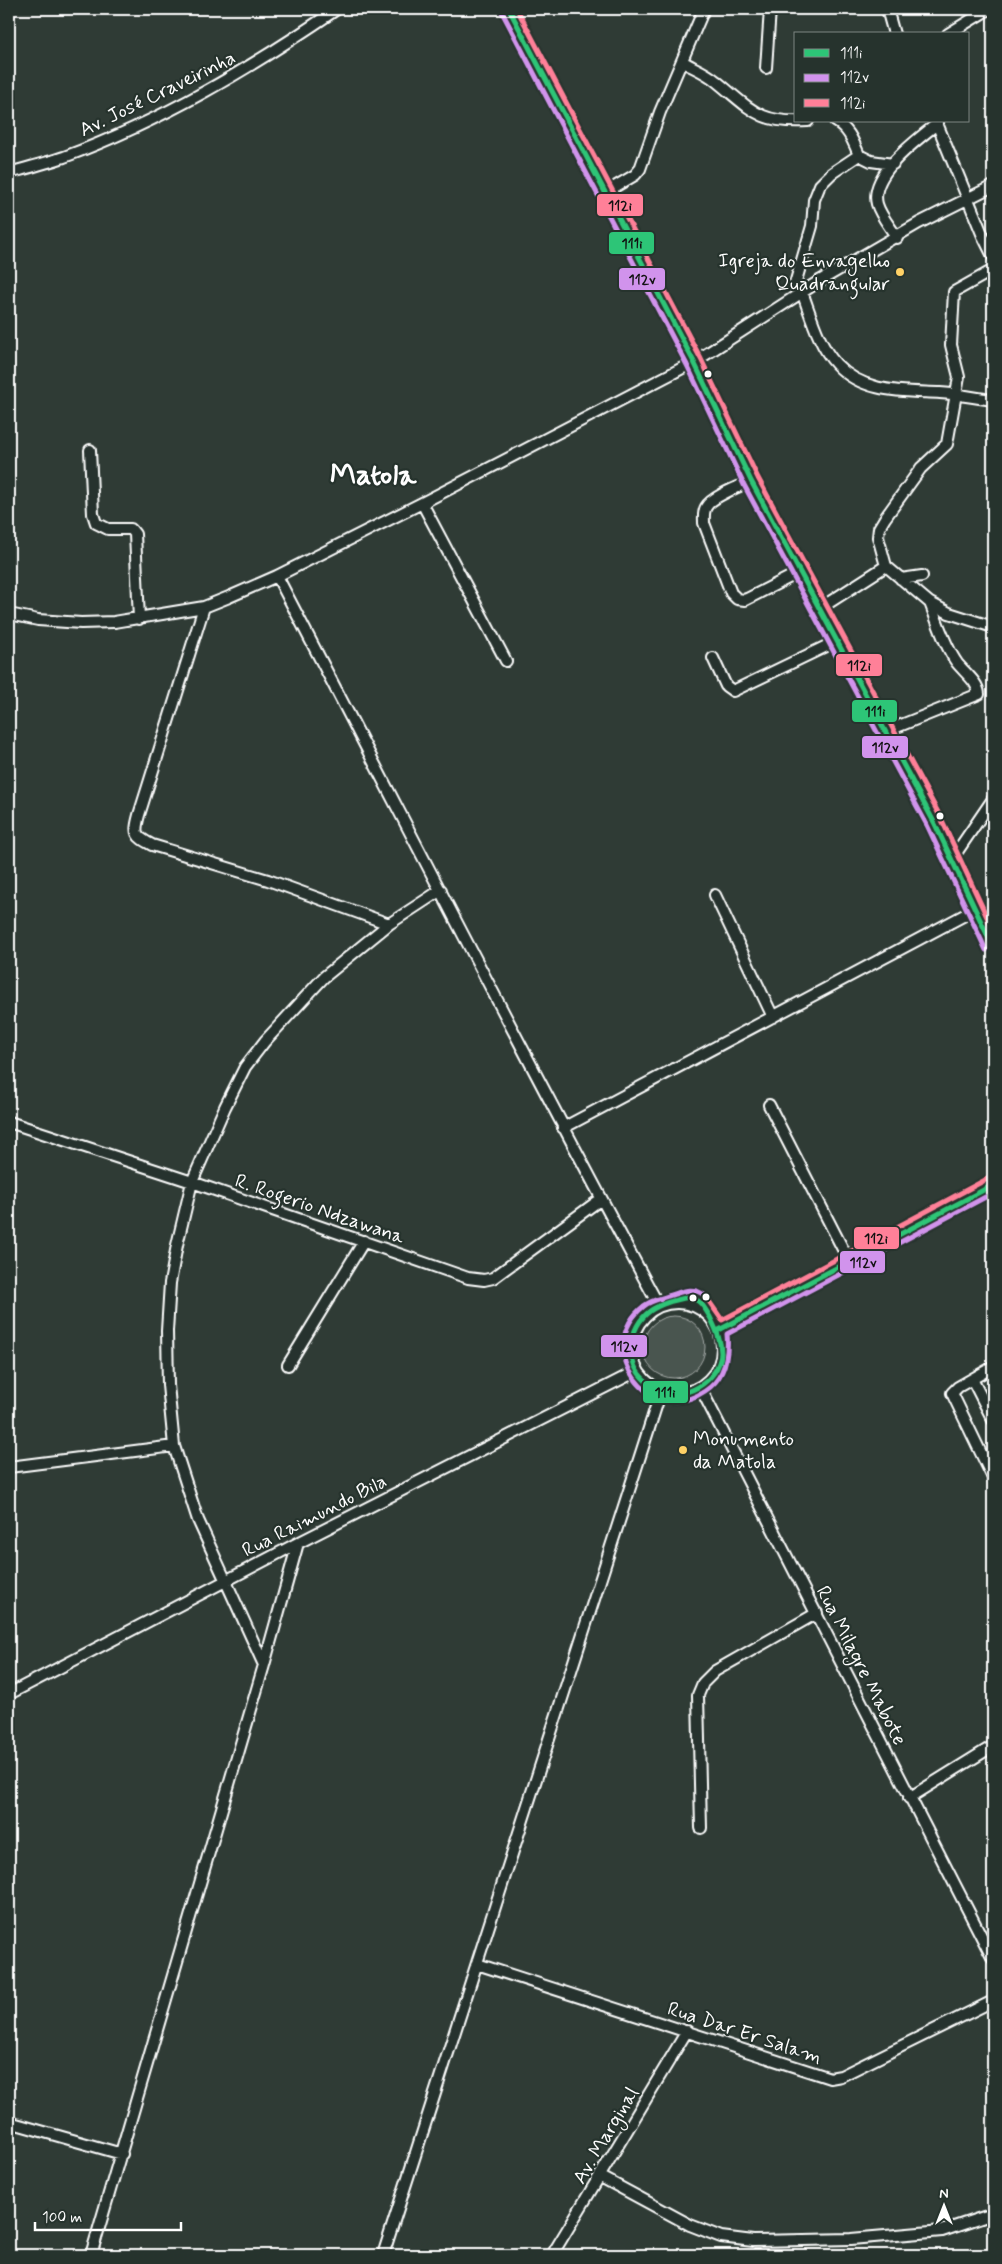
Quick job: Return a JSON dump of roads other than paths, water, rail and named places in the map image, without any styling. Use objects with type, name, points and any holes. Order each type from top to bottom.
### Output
[{"type":"street","name":"Av. José Craveirinha","points":[[9,173],[79,151],[178,106],[238,74],[337,9]]},
{"type":"street","points":[[509,9],[694,362],[751,480],[884,732],[934,822],[993,947]]},
{"type":"street","points":[[606,192],[635,175],[640,169],[660,112],[683,62],[704,9]]},
{"type":"street","points":[[766,68],[770,9]]},
{"type":"street","points":[[887,9],[893,32]]},
{"type":"street","points":[[951,32],[989,9]]},
{"type":"street","points":[[683,62],[715,80],[749,110],[770,119],[794,122]]},
{"type":"street","points":[[837,122],[844,126],[850,133],[859,155],[871,161],[893,164]]},
{"type":"street","points":[[897,238],[877,205],[876,194],[879,181],[893,164],[937,122],[983,236],[993,256]]},
{"type":"street","points":[[859,155],[832,173],[820,185],[814,200],[812,226],[798,288],[826,349],[836,364],[851,376],[880,388],[905,393],[942,393],[993,400]]},
{"type":"street","points":[[9,614],[38,620],[81,623],[139,619],[204,607],[276,576],[422,503],[694,362],[798,288],[897,238],[919,223],[993,186]]},
{"type":"street","points":[[993,270],[954,292],[951,345],[959,371],[947,444],[921,468],[879,528],[880,550],[886,566],[930,603],[949,613],[993,627]]},
{"type":"street","points":[[90,450],[93,514],[96,523],[108,529],[131,529],[135,534],[139,619]]},
{"type":"street","points":[[751,480],[713,499],[706,506],[704,513],[704,523],[731,593],[738,599],[744,600],[800,572]]},
{"type":"street","points":[[422,503],[506,661]]},
{"type":"street","points":[[819,609],[886,566]]},
{"type":"street","points":[[276,576],[442,890],[563,1128],[659,1306]]},
{"type":"street","points":[[901,579],[922,576]]},
{"type":"street","points":[[884,732],[976,697],[979,694],[978,688],[957,663],[930,603]]},
{"type":"street","points":[[204,607],[139,815],[135,830],[137,835],[152,845],[268,880],[390,924]]},
{"type":"street","points":[[713,658],[726,686],[733,691],[837,641]]},
{"type":"street","points":[[952,859],[993,799]]},
{"type":"street","points":[[264,1665],[198,1520],[174,1446],[168,1385],[167,1331],[170,1283],[177,1245],[192,1182],[245,1067],[265,1041],[324,977],[390,924],[442,890]]},
{"type":"street","points":[[715,895],[773,1016]]},
{"type":"street","points":[[563,1128],[974,910]]},
{"type":"street","points":[[769,1105],[849,1261]]},
{"type":"street","name":"R. Rogerio Ndzawana","points":[[9,1122],[192,1182],[468,1278],[484,1280],[493,1278],[601,1199]]},
{"type":"street","points":[[719,1330],[993,1185]]},
{"type":"street","points":[[288,1365],[364,1241]]},
{"type":"street","points":[[672,1303],[691,1305],[708,1314],[719,1330],[722,1343],[720,1362],[710,1379],[700,1387],[688,1392],[674,1393],[661,1391],[648,1383],[637,1371],[632,1360],[633,1334],[639,1322],[659,1306],[672,1303]]},
{"type":"street","points":[[992,1474],[952,1393],[958,1387],[993,1367]]},
{"type":"street","name":"Rua Raimundo Bila","points":[[9,1694],[298,1543],[637,1371]]},
{"type":"street","points":[[972,1379],[993,1420]]},
{"type":"street","name":"Rua Milagre Mabote","points":[[700,1387],[993,1959]]},
{"type":"street","points":[[383,2255],[661,1391]]},
{"type":"street","points":[[9,1467],[174,1446]]},
{"type":"street","points":[[91,2255],[122,2154],[298,1543]]},
{"type":"street","points":[[701,1828],[698,1695],[702,1683],[715,1671],[817,1613]]},
{"type":"street","points":[[909,1798],[993,1746]]},
{"type":"street","name":"Rua Dar Er Salam","points":[[477,1964],[824,2077],[836,2078],[993,2001]]},
{"type":"street","name":"Av. Marginal","points":[[552,2255],[601,2177],[687,2032]]},
{"type":"street","points":[[9,2122],[122,2154]]},
{"type":"street","points":[[601,2177],[690,2225],[721,2237],[753,2241],[852,2238],[942,2231],[993,2214]]},
{"type":"place","name":"Igreja do Envagelho Quadrangular","points":[[900,272]]},
{"type":"place","name":"Monumento da Matola","points":[[683,1450]]},
{"type":"district","name":"Matola","points":[[373,474]]}]
